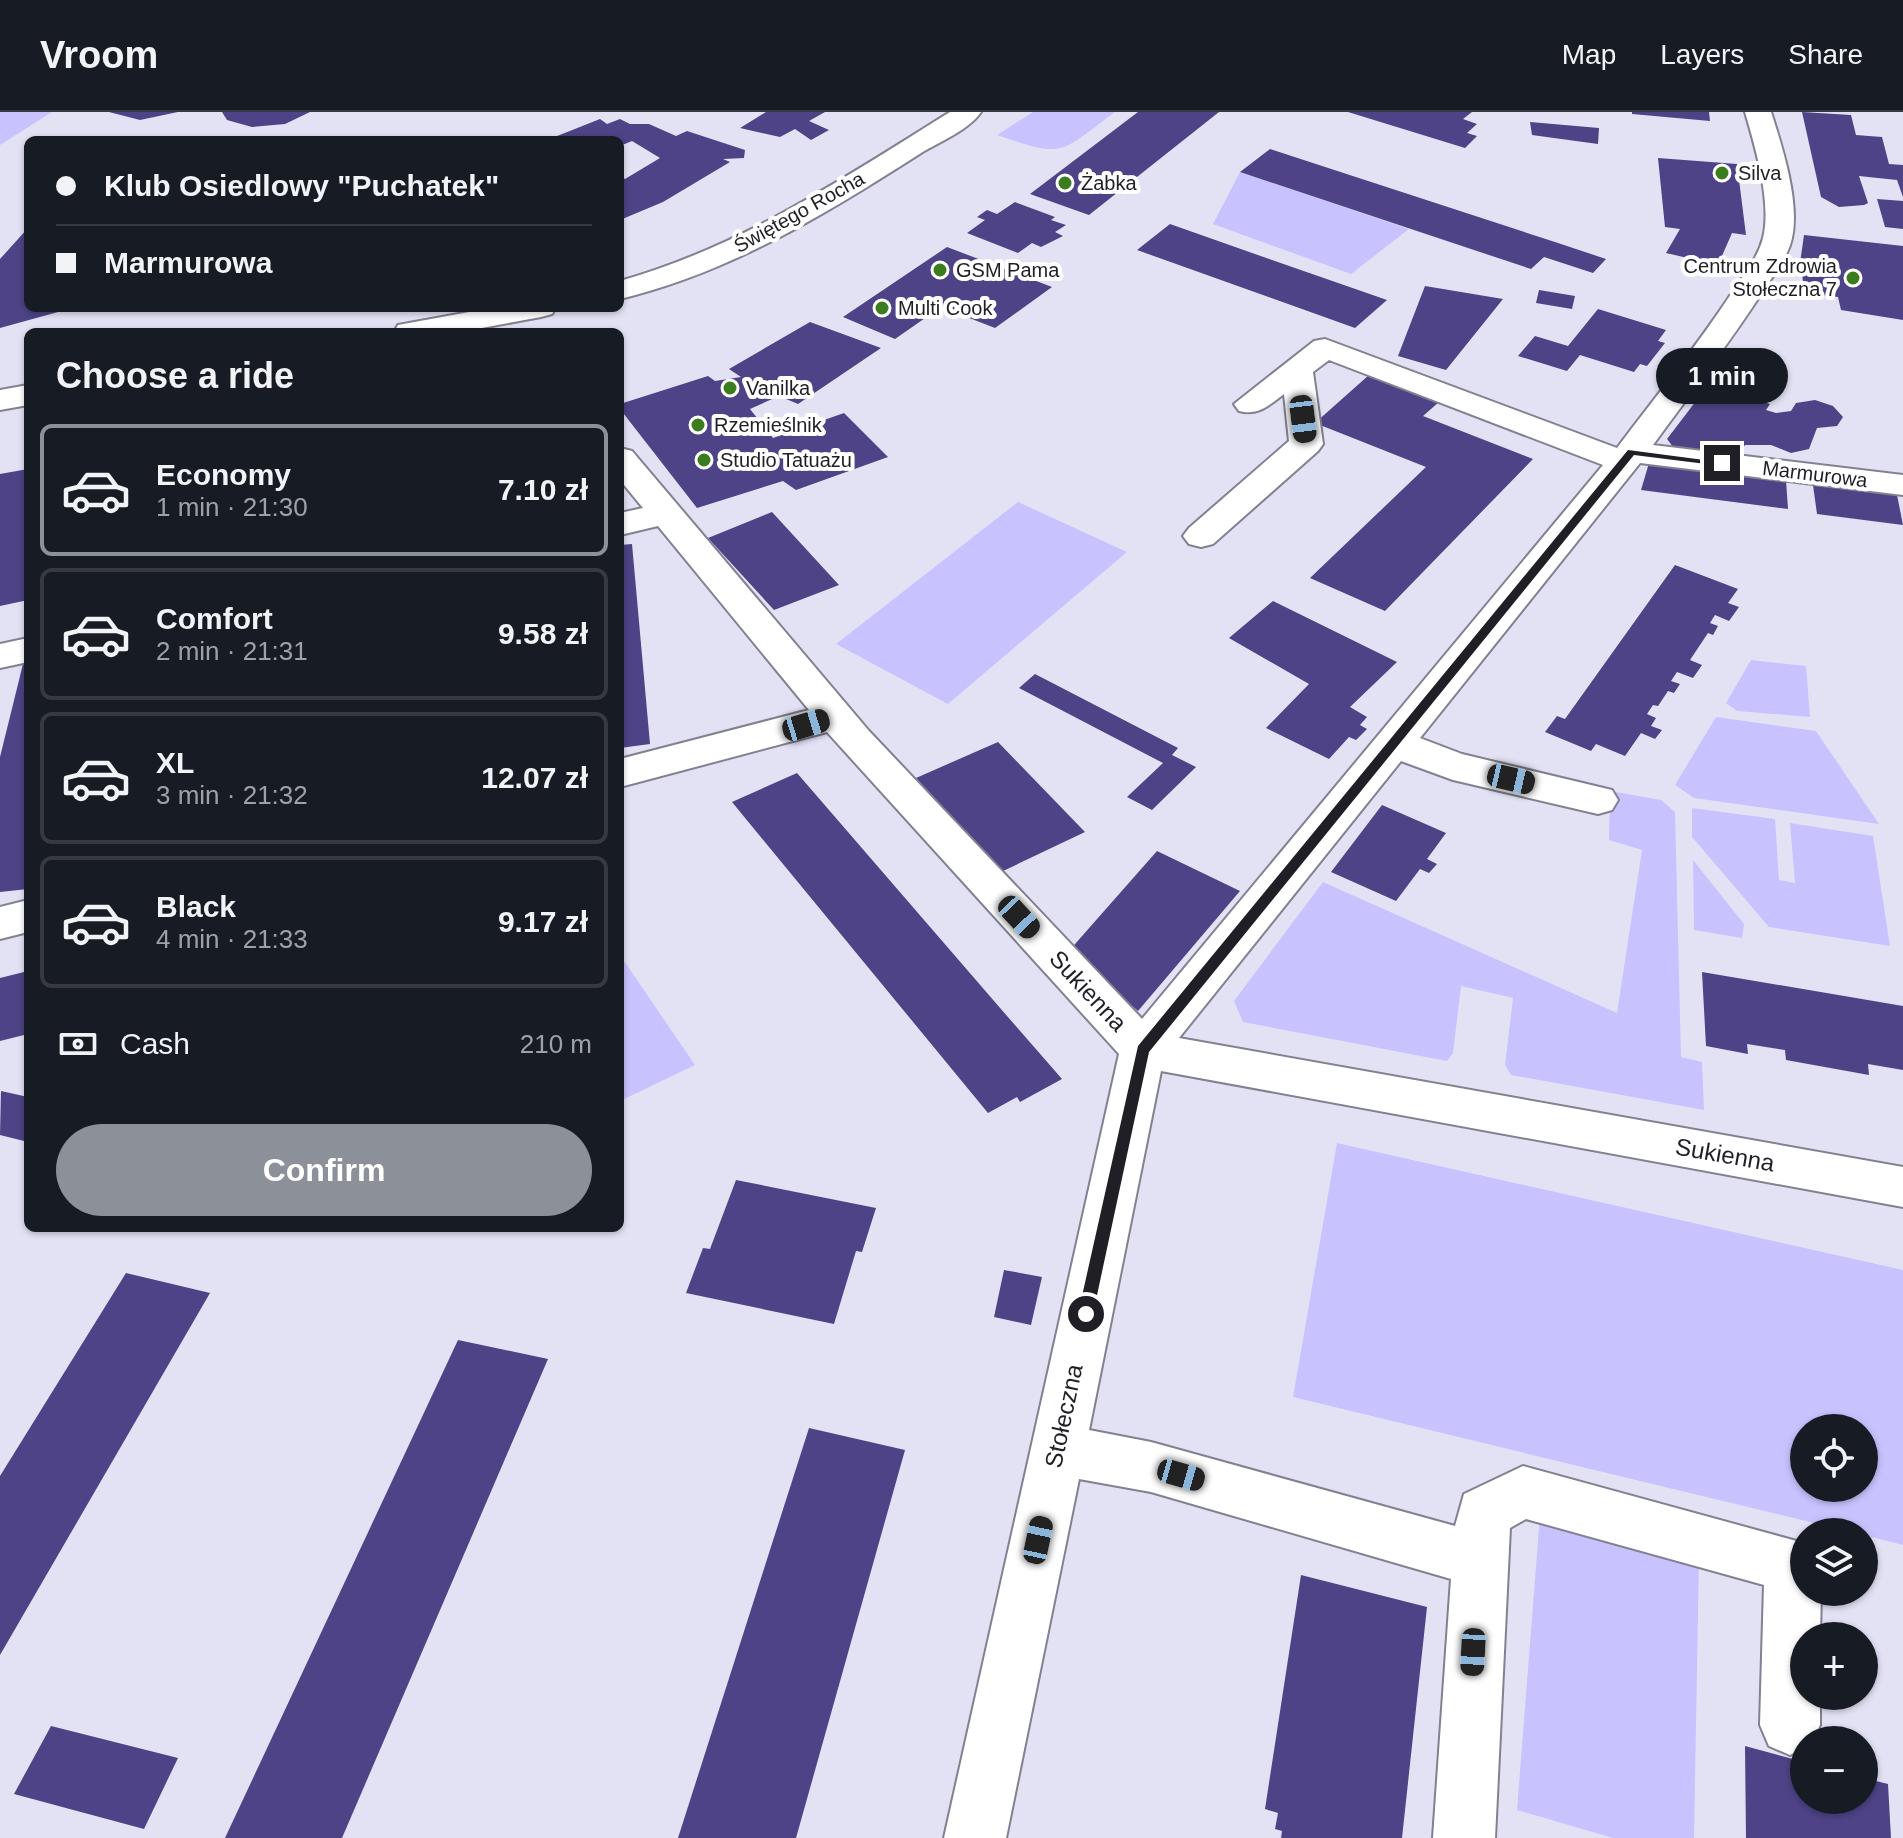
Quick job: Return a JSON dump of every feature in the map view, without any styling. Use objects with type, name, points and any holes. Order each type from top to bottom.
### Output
[{"type":"street","name":"Świętego Rocha","points":[[624,289],[725,253],[830,197],[968,112]]},
{"type":"street","name":"Stołeczna","points":[[975,1838],[1143,1050],[1396,744],[1628,456],[1734,313],[1771,256],[1778,237],[1779,216],[1770,153],[1758,112]]},
{"type":"street","points":[[463,328],[504,325],[532,312]]},
{"type":"street","name":"Marmurowa","points":[[1297,369],[1325,348],[1430,387],[1552,439],[1628,456],[1903,485]]},
{"type":"street","points":[[1201,536],[1306,444],[1297,369],[1250,404]]},
{"type":"street","points":[[0,400],[24,396]]},
{"type":"street","name":"Sukienna","points":[[624,463],[835,716],[1143,1050],[1903,1187]]},
{"type":"street","points":[[624,523],[668,513]]},
{"type":"street","points":[[0,656],[24,651]]},
{"type":"street","points":[[624,772],[749,742],[835,716]]},
{"type":"street","points":[[1396,744],[1453,766],[1598,800]]},
{"type":"street","points":[[0,923],[24,917]]},
{"type":"street","points":[[1057,1450],[1151,1467],[1478,1560]]},
{"type":"street","points":[[1464,1838],[1483,1513],[1523,1492],[1793,1566],[1790,1725]]},
{"type":"shaded area","points":[[0,112],[52,112],[0,145]]},
{"type":"shaded area","points":[[1033,112],[1115,112],[1061,148],[1037,147],[997,135]]},
{"type":"shaded area","points":[[1240,172],[1409,229],[1351,274],[1213,224]]},
{"type":"shaded area","points":[[1018,502],[1127,552],[948,704],[836,644]]},
{"type":"shaded area","points":[[1751,660],[1806,666],[1810,717],[1737,711],[1726,703]]},
{"type":"shaded area","points":[[1716,717],[1816,731],[1879,824],[1694,798],[1675,785]]},
{"type":"shaded area","points":[[1610,791],[1661,800],[1675,812],[1681,1057],[1702,1062],[1704,1110],[1511,1075],[1505,1065],[1513,998],[1461,986],[1453,1053],[1447,1061],[1243,1022],[1234,1001],[1323,882],[1617,1013],[1642,850],[1609,840]]},
{"type":"shaded area","points":[[1692,808],[1775,819],[1779,880],[1795,883],[1790,823],[1873,836],[1890,946],[1769,927],[1692,837]]},
{"type":"shaded area","points":[[1693,860],[1744,924],[1742,938],[1694,930]]},
{"type":"shaded area","points":[[624,961],[695,1065],[624,1099]]},
{"type":"shaded area","points":[[1337,1143],[1903,1270],[1903,1545],[1878,1539],[1878,1518],[1793,1518],[1293,1397]]},
{"type":"shaded area","points":[[1540,1515],[1699,1556],[1694,1838],[1613,1838],[1517,1810]]},
{"type":"building","points":[[109,112],[178,112],[140,120]]},
{"type":"building","points":[[222,112],[310,112],[285,124],[252,127],[227,120]]},
{"type":"building","points":[[766,112],[825,112],[809,121],[829,130],[811,140],[795,129],[780,137],[740,128]]},
{"type":"building","points":[[1138,112],[1219,112],[1089,215],[1030,194]]},
{"type":"building","points":[[1348,112],[1472,112],[1463,119],[1477,124],[1467,133],[1477,136],[1465,148]]},
{"type":"building","points":[[1709,112],[1710,121],[1632,114]]},
{"type":"building","points":[[1802,112],[1851,115],[1856,135],[1882,137],[1889,164],[1903,165],[1903,197],[1897,180],[1859,176],[1868,203],[1839,207],[1821,197]]},
{"type":"building","points":[[600,119],[607,124],[620,119],[630,124],[649,124],[676,136],[687,131],[745,150],[744,158],[723,159],[730,162],[663,202],[624,218],[624,178],[660,158],[632,141],[624,144],[624,136],[557,136]]},
{"type":"building","points":[[1530,122],[1599,128],[1598,144],[1532,135]]},
{"type":"building","points":[[1270,149],[1606,259],[1593,273],[1544,257],[1531,269],[1240,172]]},
{"type":"building","points":[[1658,158],[1737,164],[1746,235],[1732,233],[1718,265],[1666,253],[1680,229],[1665,227]]},
{"type":"building","points":[[1877,199],[1903,201],[1903,229],[1885,227]]},
{"type":"building","points":[[1015,202],[1055,217],[1051,220],[1066,225],[1055,232],[1063,236],[1041,247],[1032,243],[1018,253],[967,233],[985,220],[977,217],[987,210],[997,214]]},
{"type":"building","points":[[1170,224],[1387,300],[1355,328],[1137,250]]},
{"type":"building","points":[[24,232],[24,312],[58,312],[0,328],[0,259]]},
{"type":"building","name":"Centrum Zdrowia Stołeczna 7","points":[[1804,235],[1903,246],[1903,320],[1841,310],[1838,297],[1805,293],[1800,263]]},
{"type":"building","points":[[947,247],[1052,287],[995,328],[941,307],[895,339],[843,317]]},
{"type":"building","points":[[1425,286],[1503,299],[1446,370],[1398,356]]},
{"type":"building","points":[[1539,290],[1575,296],[1572,309],[1536,303]]},
{"type":"building","points":[[1598,309],[1666,330],[1658,341],[1665,343],[1647,366],[1640,364],[1634,372],[1580,355],[1567,371],[1518,356],[1535,336],[1568,346]]},
{"type":"building","name":"Rzemieślnik","points":[[810,322],[881,348],[798,404],[779,396],[750,409],[773,438],[844,413],[888,457],[796,490],[783,481],[697,508],[624,414],[624,403],[708,376],[715,381],[741,377],[729,369]]},
{"type":"building","points":[[1721,374],[1780,383],[1778,395],[1716,382]]},
{"type":"building","points":[[1369,375],[1439,402],[1423,416],[1533,459],[1385,611],[1310,578],[1426,467],[1315,423]]},
{"type":"building","points":[[1709,384],[1770,404],[1766,410],[1776,413],[1791,411],[1796,403],[1815,400],[1833,406],[1843,417],[1837,426],[1817,428],[1809,449],[1791,453],[1771,445],[1745,445],[1738,456],[1673,447],[1667,439]]},
{"type":"building","points":[[1649,463],[1786,480],[1788,509],[1641,490]]},
{"type":"building","points":[[24,470],[24,601],[0,606],[0,474]]},
{"type":"building","points":[[1813,485],[1897,495],[1903,525],[1817,514]]},
{"type":"building","points":[[772,512],[839,585],[774,610],[708,538]]},
{"type":"building","points":[[632,544],[650,744],[624,747],[624,545]]},
{"type":"building","points":[[1675,565],[1738,589],[1728,603],[1739,607],[1729,621],[1715,615],[1710,623],[1718,626],[1713,635],[1708,633],[1690,660],[1702,665],[1693,678],[1677,672],[1671,681],[1680,684],[1674,693],[1668,691],[1658,706],[1653,705],[1647,714],[1656,718],[1651,726],[1662,730],[1655,739],[1641,733],[1625,756],[1596,744],[1591,751],[1545,732],[1557,716],[1565,719]]},
{"type":"building","points":[[1273,601],[1397,662],[1350,707],[1367,717],[1360,725],[1367,729],[1356,740],[1349,737],[1329,759],[1266,728],[1309,684],[1229,638]]},
{"type":"building","points":[[24,664],[24,889],[0,892],[0,757]]},
{"type":"building","points":[[1035,674],[1178,748],[1172,755],[1196,767],[1152,810],[1127,797],[1163,763],[1019,688]]},
{"type":"building","points":[[998,742],[1085,832],[1001,872],[916,778]]},
{"type":"building","points":[[797,773],[1062,1079],[1020,1102],[1017,1097],[988,1113],[732,802]]},
{"type":"building","points":[[1382,805],[1446,833],[1427,859],[1437,864],[1429,873],[1420,869],[1396,901],[1331,872]]},
{"type":"building","points":[[1157,851],[1240,891],[1138,1011],[1068,952]]},
{"type":"building","points":[[24,972],[24,1035],[0,1041],[0,978]]},
{"type":"building","points":[[1702,972],[1903,1006],[1903,1070],[1868,1064],[1869,1075],[1786,1060],[1785,1050],[1747,1044],[1748,1054],[1706,1046]]},
{"type":"building","points":[[1,1091],[24,1096],[24,1141],[0,1135]]},
{"type":"building","points":[[736,1180],[876,1208],[862,1252],[856,1251],[834,1324],[686,1293],[703,1248],[710,1249]]},
{"type":"building","points":[[1004,1270],[1042,1277],[1031,1325],[994,1317]]},
{"type":"building","points":[[126,1273],[210,1293],[0,1655],[0,1476]]},
{"type":"building","points":[[458,1340],[548,1359],[342,1838],[225,1838]]},
{"type":"building","points":[[809,1428],[905,1450],[796,1838],[678,1838]]},
{"type":"building","points":[[1301,1575],[1427,1607],[1402,1838],[1281,1838],[1282,1831],[1275,1829],[1278,1813],[1265,1809]]},
{"type":"building","points":[[51,1726],[178,1758],[144,1829],[14,1794]]},
{"type":"building","points":[[1745,1746],[1790,1758],[1790,1814],[1878,1814],[1878,1782],[1888,1784],[1891,1838],[1746,1838]]},
{"type":"place","name":"Silva","points":[[1722,173]]},
{"type":"place","name":"Żabka","points":[[1065,183]]},
{"type":"place","name":"GSM Pama","points":[[940,270]]},
{"type":"place","name":"Centrum Zdrowia Stołeczna 7","points":[[1853,278]]},
{"type":"place","name":"Multi Cook","points":[[882,308]]},
{"type":"place","name":"Vanilka","points":[[730,388]]},
{"type":"place","name":"Rzemieślnik","points":[[698,425]]},
{"type":"place","name":"Studio Tatuażu","points":[[704,460]]},
{"type":"route","points":[[1086,1314],[1143,1050],[1632,452],[1722,463]]}]
